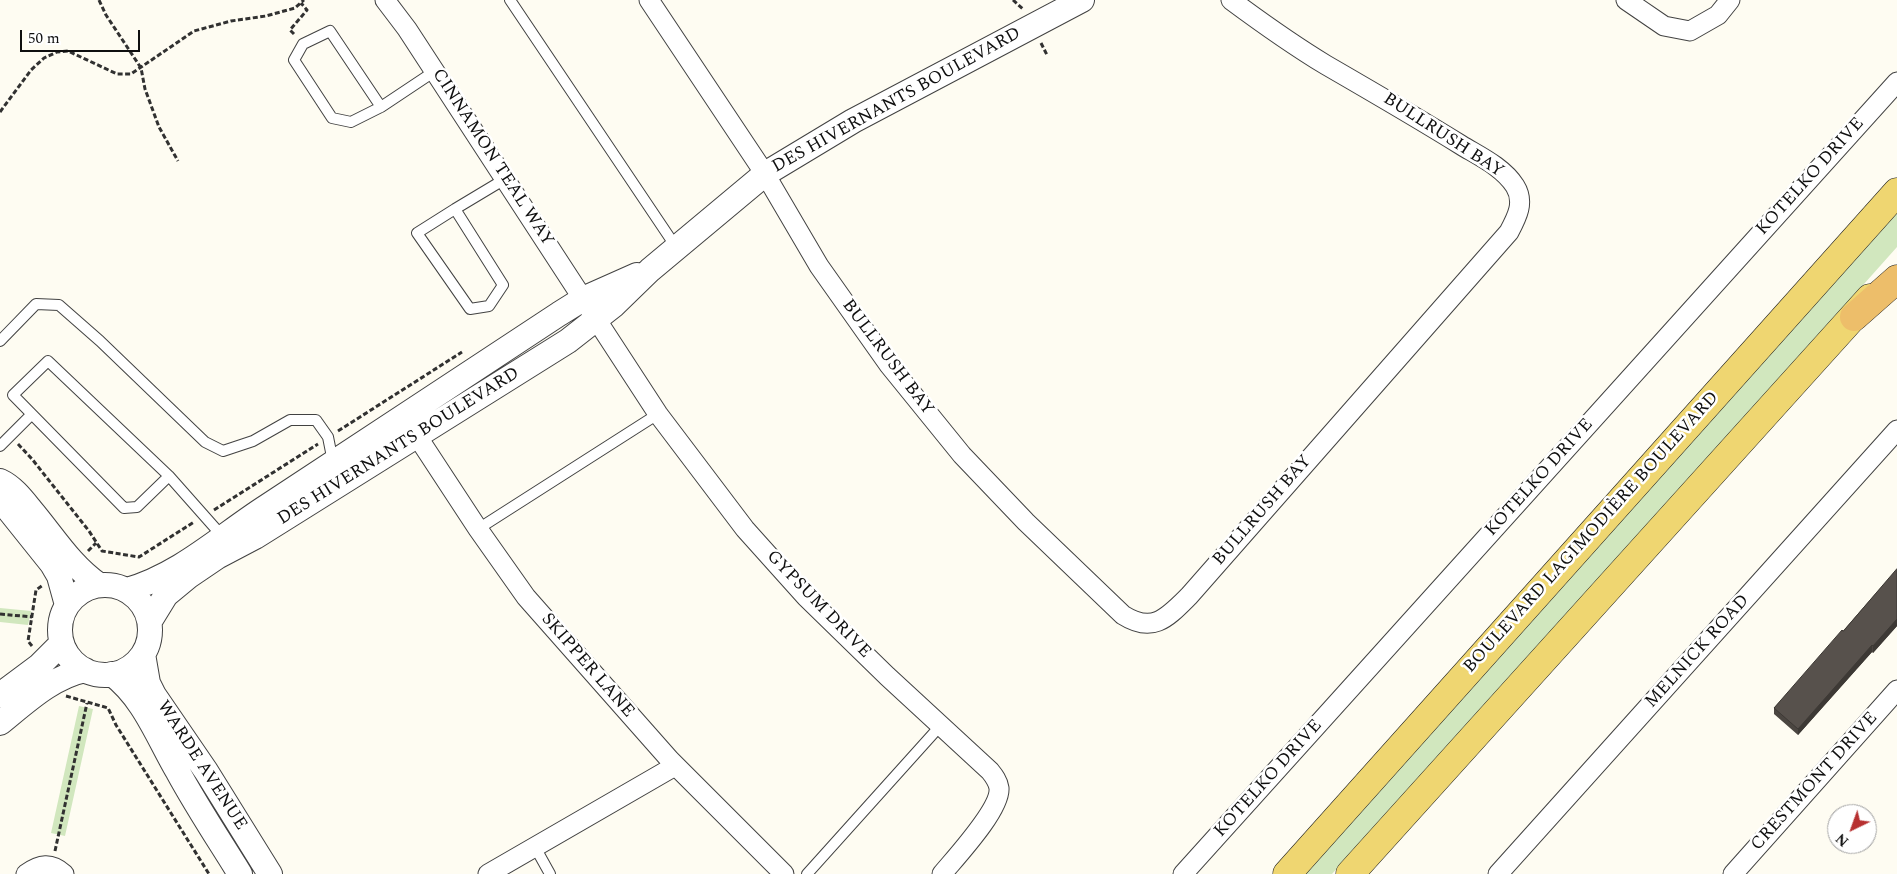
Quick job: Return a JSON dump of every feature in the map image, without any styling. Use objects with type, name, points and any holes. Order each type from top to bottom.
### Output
[{"type":"highway","points":[[1854,317],[1897,279]]},
{"type":"main road","name":"BOULEVARD LAGIMODIÈRE BOULEVARD","points":[[1288,874],[1897,192]]},
{"type":"main road","points":[[1350,874],[1897,268]]},
{"type":"street","name":"CINNAMON TEAL WAY","points":[[385,0],[408,29],[596,319]]},
{"type":"street","points":[[649,0],[765,174]]},
{"type":"street","name":"DES HIVERNANTS BOULEVARD","points":[[149,620],[166,595],[217,556],[255,537],[554,350],[614,305],[676,247],[765,174],[853,121],[1082,0]]},
{"type":"street","name":"BULLRUSH BAY","points":[[765,174],[819,266],[889,365],[962,455],[1026,522],[1123,615],[1134,622],[1149,624],[1162,621],[1189,596],[1509,232],[1517,218],[1521,201],[1517,188],[1495,166],[1405,110],[1324,64],[1273,31],[1232,0]]},
{"type":"street","points":[[1626,0],[1664,26],[1690,31],[1718,14],[1730,0]]},
{"type":"street","name":"KOTELKO DRIVE","points":[[1183,874],[1897,82]]},
{"type":"street","name":"DES HIVERNANTS BOULEVARD","points":[[127,590],[150,583],[171,573],[333,463],[583,299],[650,270]]},
{"type":"street","name":"GYPSUM DRIVE","points":[[596,319],[658,414],[744,529],[806,597],[990,771],[996,779],[999,789],[997,800],[986,820],[942,874]]},
{"type":"street","name":"MELNICK ROAD","points":[[1498,874],[1897,430]]},
{"type":"street","name":"SKIPPER LANE","points":[[418,436],[526,598],[675,766],[784,874]]},
{"type":"street","points":[[0,481],[9,485],[74,564],[87,577],[99,585]]},
{"type":"street","points":[[0,499],[52,564],[59,576],[67,605]]},
{"type":"street","points":[[109,585],[127,590],[141,603],[149,620],[148,643],[143,654],[130,667],[112,674],[98,674],[85,670],[67,654],[62,643],[61,623],[67,605],[76,595],[87,588],[109,585]]},
{"type":"street","points":[[0,695],[38,666],[62,643]]},
{"type":"street","name":"WARDE AVENUE","points":[[143,654],[148,683],[154,695],[206,772],[270,874]]},
{"type":"street","points":[[0,723],[56,680],[71,673],[85,670]]},
{"type":"street","name":"WARDE AVENUE","points":[[112,674],[124,683],[142,706],[178,773],[240,874]]},
{"type":"street","name":"CRESTMONT DRIVE","points":[[1733,874],[1897,690]]},
{"type":"street","points":[[488,874],[675,766]]},
{"type":"street","points":[[26,874],[34,868],[44,865],[58,870]]},
{"type":"lane","points":[[510,0],[676,247]]},
{"type":"lane","points":[[381,107],[330,32],[303,44],[294,60],[332,118],[351,122],[381,107],[435,71]]},
{"type":"lane","points":[[455,209],[503,285],[489,306],[470,309],[418,234],[455,209],[505,179]]},
{"type":"lane","points":[[0,341],[36,304],[59,305],[100,341],[205,442],[223,451],[253,441],[290,420],[316,420],[328,437],[333,463]]},
{"type":"lane","points":[[169,476],[137,507],[124,508],[13,395],[48,360],[169,476],[223,537]]},
{"type":"lane","points":[[478,528],[658,414]]},
{"type":"lane","points":[[0,446],[31,415]]},
{"type":"lane","points":[[807,874],[941,725]]},
{"type":"lane","points":[[535,847],[550,874]]},
{"type":"path","points":[[99,0],[110,23],[141,68],[159,128],[178,161]]},
{"type":"path","points":[[0,112],[31,70],[44,58],[57,52],[68,51],[117,74],[131,74],[194,31],[231,21],[286,11],[295,8],[303,1],[307,10],[290,30],[294,34]]},
{"type":"path","points":[[10,436],[38,466],[89,531],[96,543]]},
{"type":"path","points":[[0,614],[32,617]]},
{"type":"path","points":[[67,697],[108,708],[116,725],[209,874]]},
{"type":"path","points":[[58,870],[87,703]]},
{"type":"green space","points":[[1897,211],[1897,247],[1540,647],[1332,874],[1305,874]]},
{"type":"green space","points":[[0,608],[31,611],[28,625],[0,622]]},
{"type":"green space","points":[[79,706],[93,709],[65,836],[51,833]]},
{"type":"building","points":[[1897,569],[1897,619],[1798,729],[1774,708]]}]
